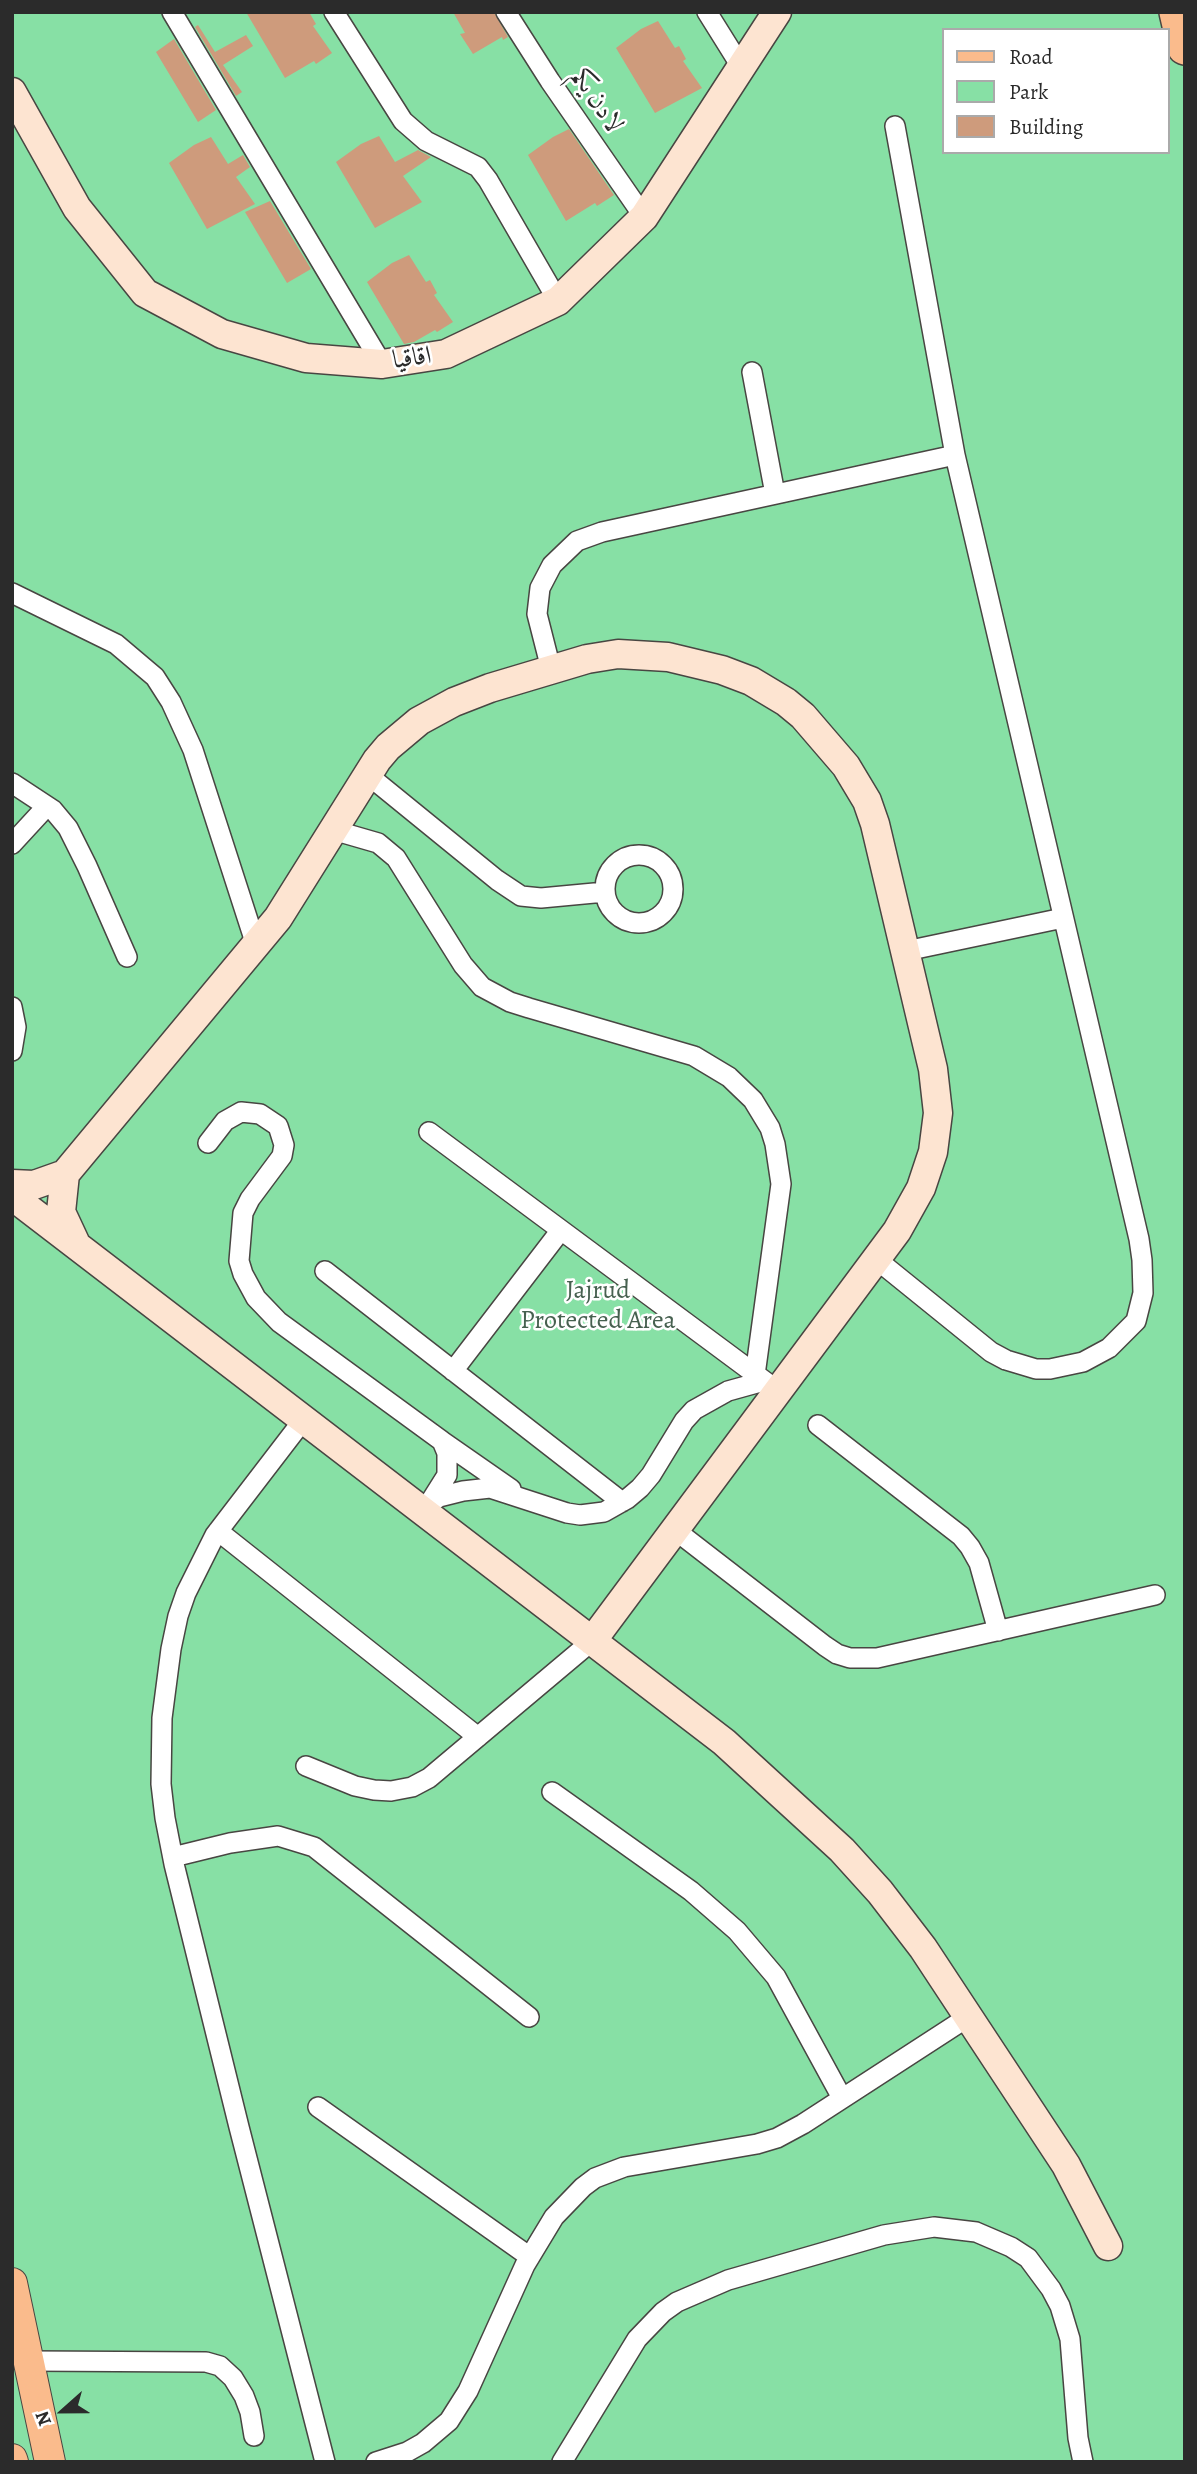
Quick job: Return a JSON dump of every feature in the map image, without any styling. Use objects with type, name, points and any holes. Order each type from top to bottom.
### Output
[{"type":"highway","points":[[1177,12],[1185,47]]},
{"type":"main road","name":"اقاقیا","points":[[12,92],[77,208],[145,293],[222,334],[306,358],[382,364],[446,354],[558,301],[644,217],[777,12]]},
{"type":"main road","points":[[12,1184],[34,1185],[65,1174],[289,903],[388,747],[434,712],[490,688],[551,669],[618,654],[668,657],[734,674],[769,690],[786,702],[829,745],[857,782],[867,802],[885,857],[933,1069],[938,1113],[933,1152],[921,1188],[897,1230],[876,1259],[766,1382],[675,1530],[593,1640]]},
{"type":"main road","points":[[65,1174],[61,1212],[76,1244]]},
{"type":"main road","points":[[12,1196],[304,1419],[426,1505],[724,1742],[842,1850],[880,1892],[923,1948],[1066,2165],[1108,2246]]},
{"type":"main road","points":[[12,2283],[50,2462]]},
{"type":"street","points":[[172,12],[382,364]]},
{"type":"street","points":[[334,12],[402,121],[426,141],[478,167],[558,301]]},
{"type":"street","name":"لادن یکم","points":[[506,12],[644,217]]},
{"type":"street","points":[[707,12],[742,68]]},
{"type":"street","points":[[876,1259],[991,1352],[1021,1366],[1050,1369],[1083,1362],[1110,1348],[1136,1321],[1143,1293],[1139,1239],[955,456],[895,126]]},
{"type":"street","points":[[752,372],[775,494]]},
{"type":"street","points":[[551,669],[537,614],[537,603],[545,576],[566,549],[577,541],[602,532],[955,456]]},
{"type":"street","points":[[12,593],[116,644],[155,677],[172,702],[193,750],[256,945]]},
{"type":"street","points":[[368,775],[497,880],[521,896],[541,898],[605,891]]},
{"type":"street","points":[[12,783],[47,806],[68,828],[127,957]]},
{"type":"street","points":[[12,844],[47,806]]},
{"type":"street","points":[[333,830],[378,843],[396,858],[464,965],[482,987],[510,1002],[694,1056],[729,1077],[753,1100],[773,1136],[781,1184],[766,1382]]},
{"type":"street","points":[[906,951],[1063,918]]},
{"type":"street","points":[[12,1007],[16,1027],[12,1051]]},
{"type":"street","points":[[208,1143],[225,1121],[241,1112],[260,1114],[278,1126],[284,1145],[282,1156],[250,1199],[243,1213],[239,1261],[256,1298],[279,1322],[523,1497]]},
{"type":"street","points":[[429,1132],[766,1382]]},
{"type":"street","points":[[453,1371],[561,1230]]},
{"type":"street","points":[[325,1271],[622,1503]]},
{"type":"street","points":[[426,1505],[463,1491],[479,1489],[497,1490],[580,1515],[604,1512],[622,1503],[651,1475],[694,1409],[729,1391],[766,1382]]},
{"type":"street","points":[[304,1419],[218,1531],[186,1593],[171,1649],[162,1718],[161,1784],[164,1818],[173,1857],[242,2141],[325,2462]]},
{"type":"street","points":[[818,1425],[961,1536],[979,1563],[998,1631]]},
{"type":"street","points":[[426,1505],[447,1475],[447,1453],[442,1441]]},
{"type":"street","points":[[675,1530],[825,1646],[850,1658],[877,1658],[1155,1595]]},
{"type":"street","points":[[218,1531],[478,1737]]},
{"type":"street","points":[[306,1766],[355,1786],[391,1791],[412,1787],[429,1778],[593,1640]]},
{"type":"street","points":[[552,1792],[691,1891],[737,1931],[776,1977],[842,2098]]},
{"type":"street","points":[[173,1857],[230,1843],[278,1836],[314,1847],[529,2017]]},
{"type":"street","points":[[376,2462],[423,2443],[454,2415],[474,2379],[530,2257],[554,2217],[569,2199],[595,2178],[624,2167],[757,2144],[777,2138],[968,2017]]},
{"type":"street","points":[[318,2106],[530,2257]]},
{"type":"street","points":[[562,2462],[628,2352],[651,2324],[677,2301],[728,2280],[884,2235],[934,2227],[976,2232],[1011,2247],[1028,2258],[1051,2289],[1060,2306],[1070,2339],[1078,2438],[1083,2462]]},
{"type":"street","points":[[29,2361],[206,2362],[220,2366],[233,2378],[244,2396],[254,2435]]},
{"type":"green space","name":"Jajrud Protected Area","points":[[12,12],[1185,12],[1185,2462],[12,2462]]},
{"type":"building","points":[[246,12],[309,12],[316,24],[313,26],[332,53],[316,64],[314,61],[285,78]]},
{"type":"building","points":[[453,12],[494,12],[508,37],[503,40],[502,37],[473,54],[460,34],[465,33]]},
{"type":"building","points":[[658,21],[675,48],[679,46],[686,59],[683,61],[702,88],[655,113],[616,48],[641,29]]},
{"type":"building","points":[[198,25],[215,52],[246,35],[253,46],[223,65],[242,92],[236,96],[195,27]]},
{"type":"building","points":[[174,39],[216,110],[198,122],[156,52]]},
{"type":"building","points":[[569,129],[614,195],[566,221],[528,155]]},
{"type":"building","points":[[379,136],[395,162],[418,150],[431,157],[403,176],[422,202],[375,228],[336,162],[361,144]]},
{"type":"building","points":[[211,137],[228,164],[243,155],[250,167],[236,177],[255,204],[207,229],[169,163],[194,145]]},
{"type":"building","points":[[270,201],[311,269],[287,283],[245,212]]},
{"type":"building","points":[[409,255],[426,282],[430,280],[437,293],[434,295],[453,322],[437,332],[435,330],[414,342],[404,344],[367,282],[392,263]]}]
